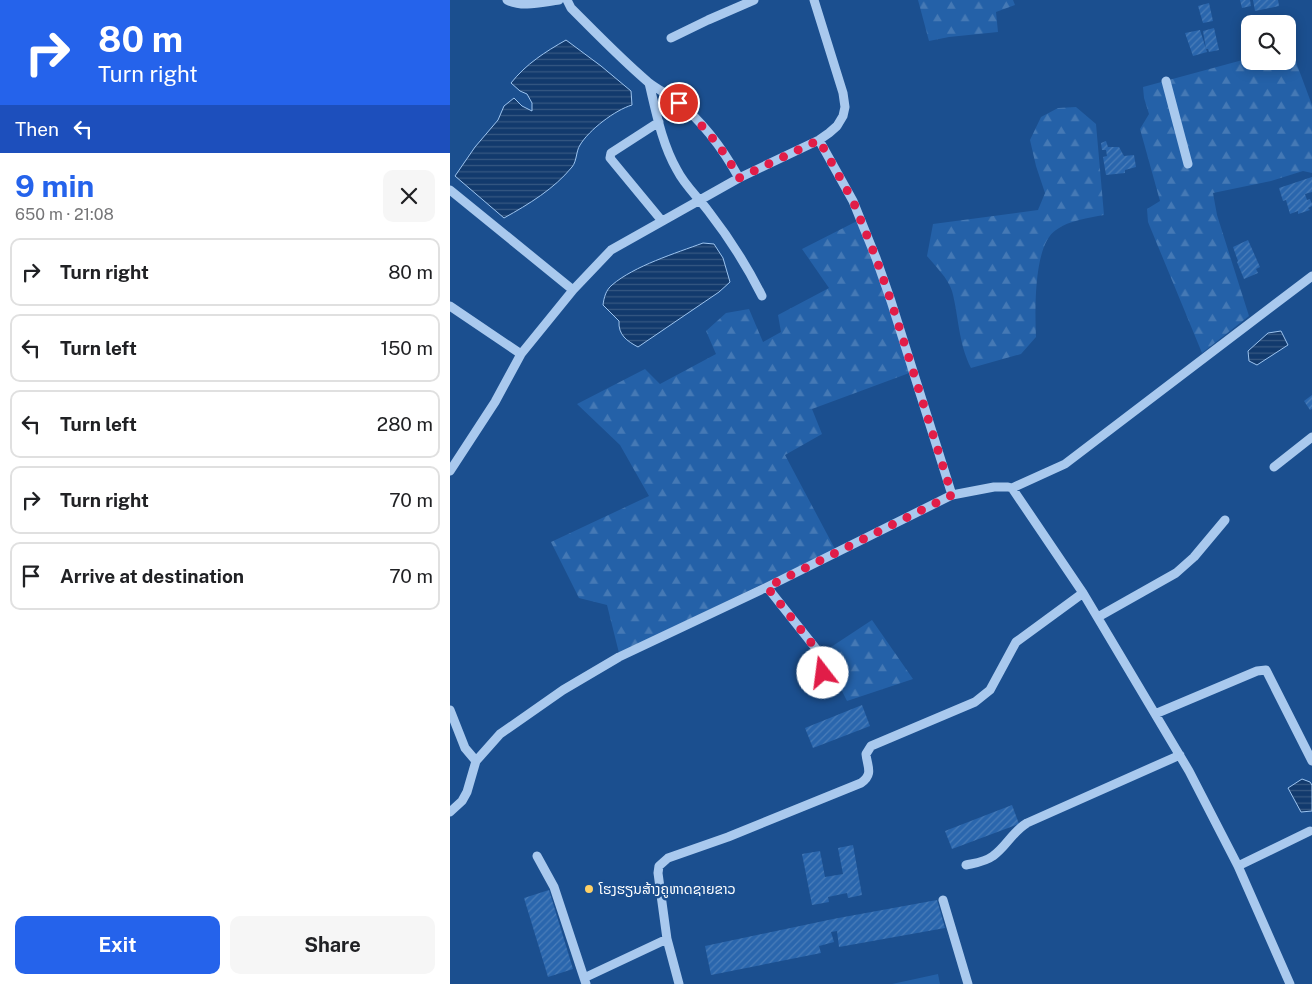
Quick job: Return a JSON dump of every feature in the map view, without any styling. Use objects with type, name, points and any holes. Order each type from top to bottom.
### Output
[{"type":"street","points":[[507,0],[512,3],[532,3],[559,0]]},
{"type":"street","points":[[567,0],[576,14],[649,83],[679,103],[715,140],[726,154],[739,178]]},
{"type":"street","points":[[671,38],[754,0]]},
{"type":"street","points":[[450,471],[495,402],[522,354],[573,290],[611,250],[739,178],[819,140],[837,126],[843,116],[845,106],[843,93],[814,0]]},
{"type":"street","points":[[1166,80],[1188,164]]},
{"type":"street","points":[[649,83],[659,122],[677,170],[687,186],[732,241],[762,296]]},
{"type":"street","points":[[659,122],[611,153],[610,158],[662,221]]},
{"type":"street","points":[[819,140],[853,201],[876,258],[952,495]]},
{"type":"street","points":[[450,190],[573,290]]},
{"type":"street","points":[[450,812],[462,801],[467,792],[476,760],[500,734],[563,690],[620,657],[767,587],[952,495],[1001,486],[1012,488],[1065,464],[1312,276]]},
{"type":"street","points":[[450,306],[522,354]]},
{"type":"street","points":[[1274,467],[1312,437]]},
{"type":"street","points":[[1012,488],[1083,593],[1180,755],[1238,866],[1290,984]]},
{"type":"street","points":[[1098,618],[1176,573],[1194,557],[1225,520]]},
{"type":"street","points":[[767,587],[821,655],[824,664],[823,673],[808,681]]},
{"type":"street","points":[[680,984],[667,939],[658,873],[662,863],[668,858],[720,840],[861,783],[868,776],[869,768],[866,754],[871,746],[975,702],[994,683],[1016,642],[1083,593]]},
{"type":"street","points":[[1156,714],[1258,671],[1266,670],[1312,761]]},
{"type":"street","points":[[450,710],[465,748],[476,760]]},
{"type":"street","points":[[966,866],[993,856],[1027,823],[1180,755]]},
{"type":"street","points":[[1238,866],[1310,831]]},
{"type":"street","points":[[537,856],[554,886],[585,981],[667,939]]},
{"type":"street","points":[[943,900],[968,984]]},
{"type":"green space","points":[[918,0],[1013,0],[1015,5],[996,12],[998,32],[929,41]]},
{"type":"green space","points":[[1241,60],[1241,70],[1296,70],[1296,62],[1312,105],[1312,173],[1303,171],[1271,181],[1213,193],[1217,215],[1249,316],[1202,353],[1148,222],[1147,209],[1160,201],[1140,129],[1149,114],[1143,87]]},
{"type":"green space","points":[[1076,107],[1096,124],[1104,215],[1067,224],[1056,230],[1048,238],[1039,264],[1037,280],[1036,337],[1021,354],[971,368],[959,330],[952,291],[944,277],[927,256],[933,224],[1038,210],[1045,193],[1030,140],[1041,117],[1058,108]]},
{"type":"green space","points":[[861,219],[912,372],[812,409],[822,434],[785,455],[835,549],[619,653],[607,605],[579,598],[551,542],[649,496],[620,445],[577,404],[645,369],[660,384],[716,354],[706,331],[726,313],[749,309],[763,342],[781,332],[778,315],[829,288],[802,249]]},
{"type":"green space","points":[[872,620],[913,679],[847,701],[835,677],[844,672],[828,649]]},
{"type":"green space","points":[[938,974],[940,984],[892,984]]},
{"type":"shaded area","points":[[566,40],[631,91],[632,105],[610,116],[584,139],[579,147],[574,165],[565,175],[532,202],[504,218],[455,176],[475,147],[498,120],[504,106],[514,98],[522,106],[532,111],[532,103],[527,94],[511,83],[536,59]]},
{"type":"shaded area","points":[[703,243],[714,244],[723,258],[730,282],[719,292],[638,347],[627,340],[620,330],[619,321],[603,305],[608,289],[621,278],[643,266]]},
{"type":"shaded area","points":[[1281,331],[1288,345],[1257,365],[1249,361],[1248,351],[1268,333]]},
{"type":"shaded area","points":[[1302,779],[1310,782],[1312,785],[1312,811],[1301,812],[1288,788]]},
{"type":"building","points":[[1240,0],[1250,0],[1251,6],[1242,8]]},
{"type":"building","points":[[1253,0],[1278,0],[1279,6],[1255,11]]},
{"type":"building","points":[[1209,3],[1213,21],[1203,23],[1198,6]]},
{"type":"building","points":[[1214,28],[1219,50],[1209,52],[1206,49],[1203,31]]},
{"type":"building","points":[[1200,30],[1207,52],[1193,56],[1185,33]]},
{"type":"building","points":[[1106,141],[1108,147],[1119,147],[1124,156],[1134,155],[1136,167],[1125,170],[1125,173],[1106,175],[1103,157],[1107,156],[1106,150],[1102,150],[1101,143]]},
{"type":"building","points":[[1312,177],[1312,192],[1305,194],[1307,200],[1310,199],[1312,204],[1308,208],[1310,210],[1298,214],[1298,211],[1290,214],[1286,200],[1283,201],[1279,188]]},
{"type":"building","points":[[1248,240],[1260,267],[1256,269],[1258,273],[1244,279],[1233,247]]},
{"type":"building","points":[[1312,395],[1312,409],[1310,410],[1304,401]]},
{"type":"building","points":[[862,705],[870,726],[813,748],[805,728]]},
{"type":"building","points":[[1012,805],[1019,824],[952,849],[945,831]]},
{"type":"building","points":[[853,845],[862,895],[848,898],[847,893],[828,897],[829,902],[812,905],[802,854],[820,851],[825,877],[843,874],[838,848]]},
{"type":"building","points":[[549,890],[573,969],[548,977],[524,898]]},
{"type":"building","points":[[937,900],[945,928],[839,947],[837,931],[831,932],[834,942],[819,946],[821,953],[711,975],[705,946],[833,919]]},
{"type":"place","name":"ໂຮງຮຽນສ້າງຄູຫາດຊາຍຂາວ","points":[[589,889]]},
{"type":"route","points":[[679,103],[715,140],[726,154],[739,178],[819,140],[853,201],[876,258],[952,495],[767,587],[821,655],[824,664],[823,673]]}]
